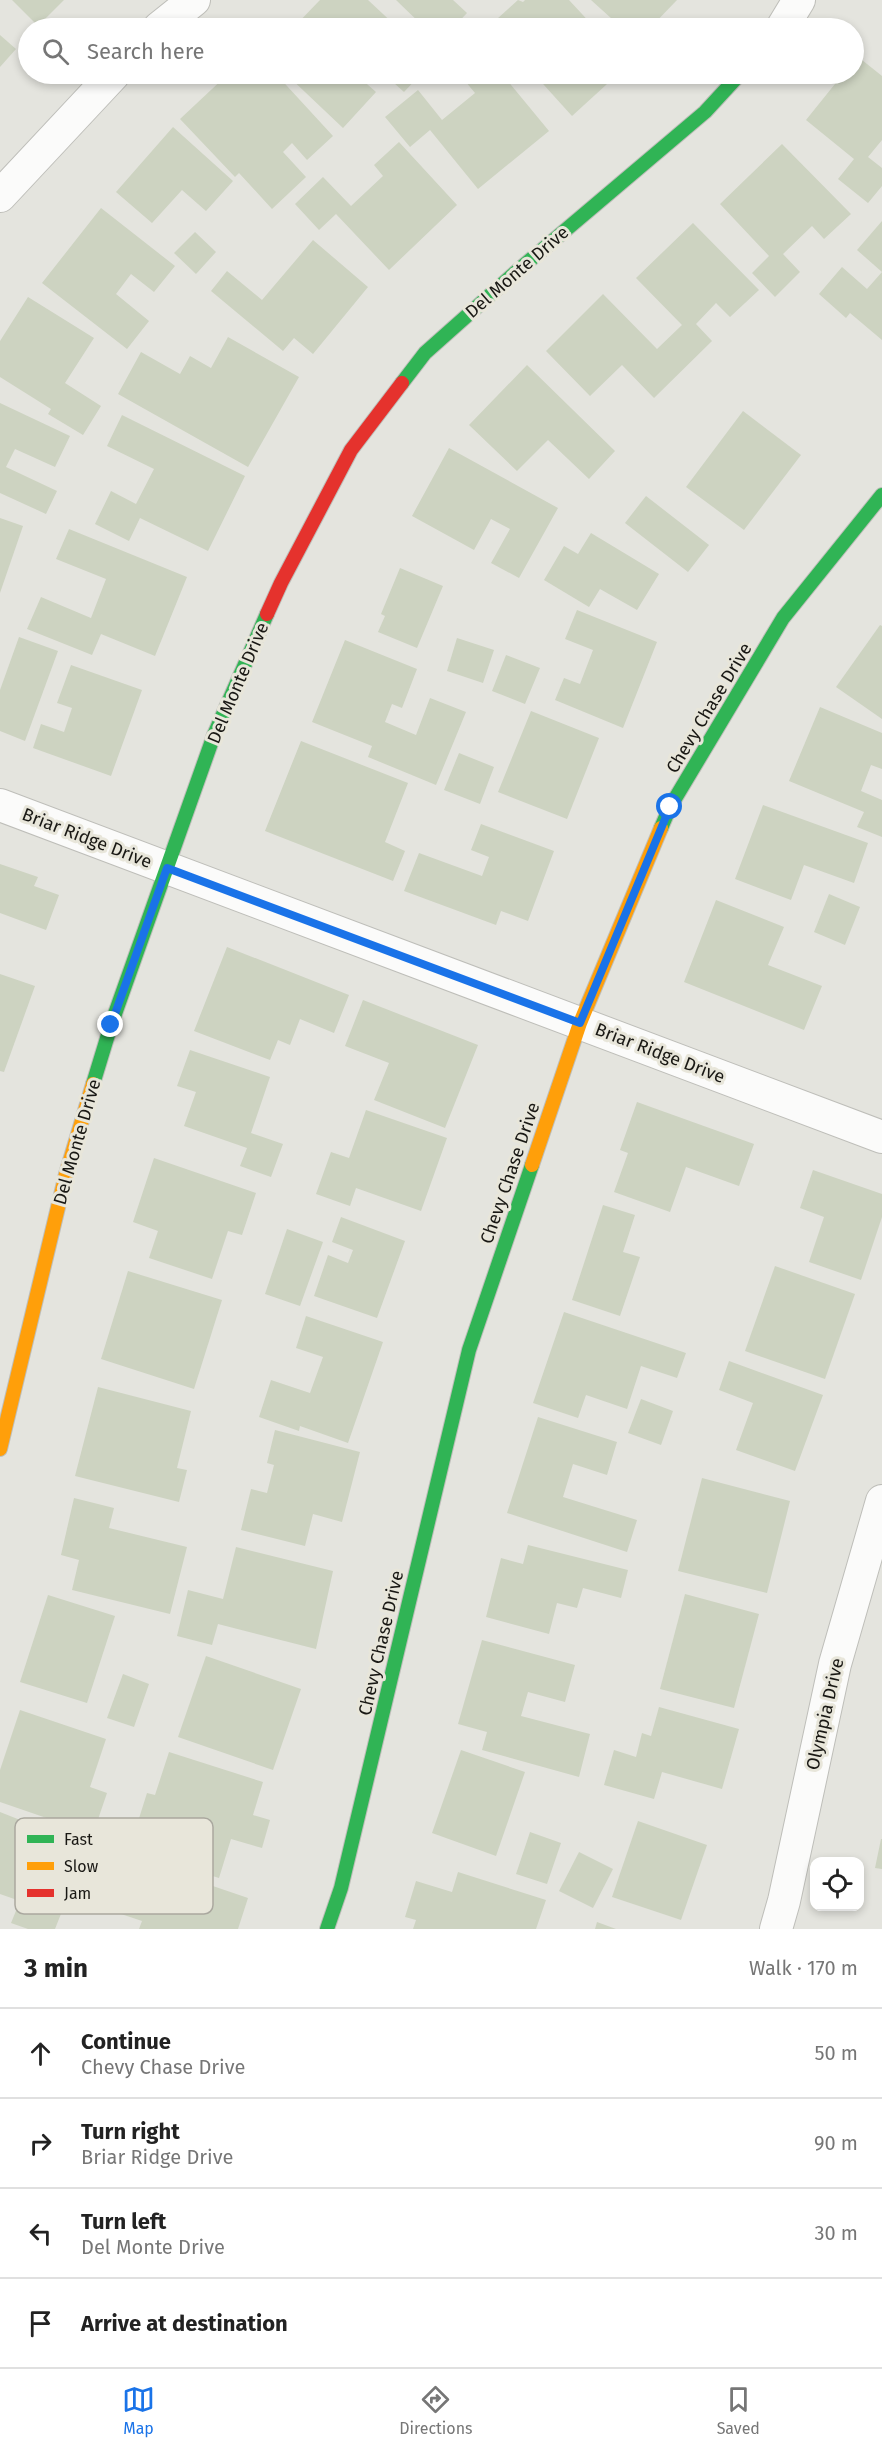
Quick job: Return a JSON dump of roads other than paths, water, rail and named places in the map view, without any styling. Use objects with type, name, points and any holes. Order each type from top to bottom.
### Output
[{"type":"street","points":[[172,18],[194,0]]},
{"type":"street","points":[[788,18],[800,0]]},
{"type":"street","points":[[0,196],[105,84]]},
{"type":"street","name":"Del Monte Drive","points":[[0,1449],[66,1174],[111,1025],[214,735],[281,583],[351,450],[425,353],[516,272],[705,112],[731,84]]},
{"type":"street","name":"Chevy Chase Drive","points":[[327,1929],[341,1888],[469,1350],[580,1023],[670,807],[783,618],[882,495]]},
{"type":"street","name":"Briar Ridge Drive","points":[[0,805],[882,1137]]},
{"type":"street","name":"Olympia Drive","points":[[776,1929],[835,1664],[882,1501]]}]
